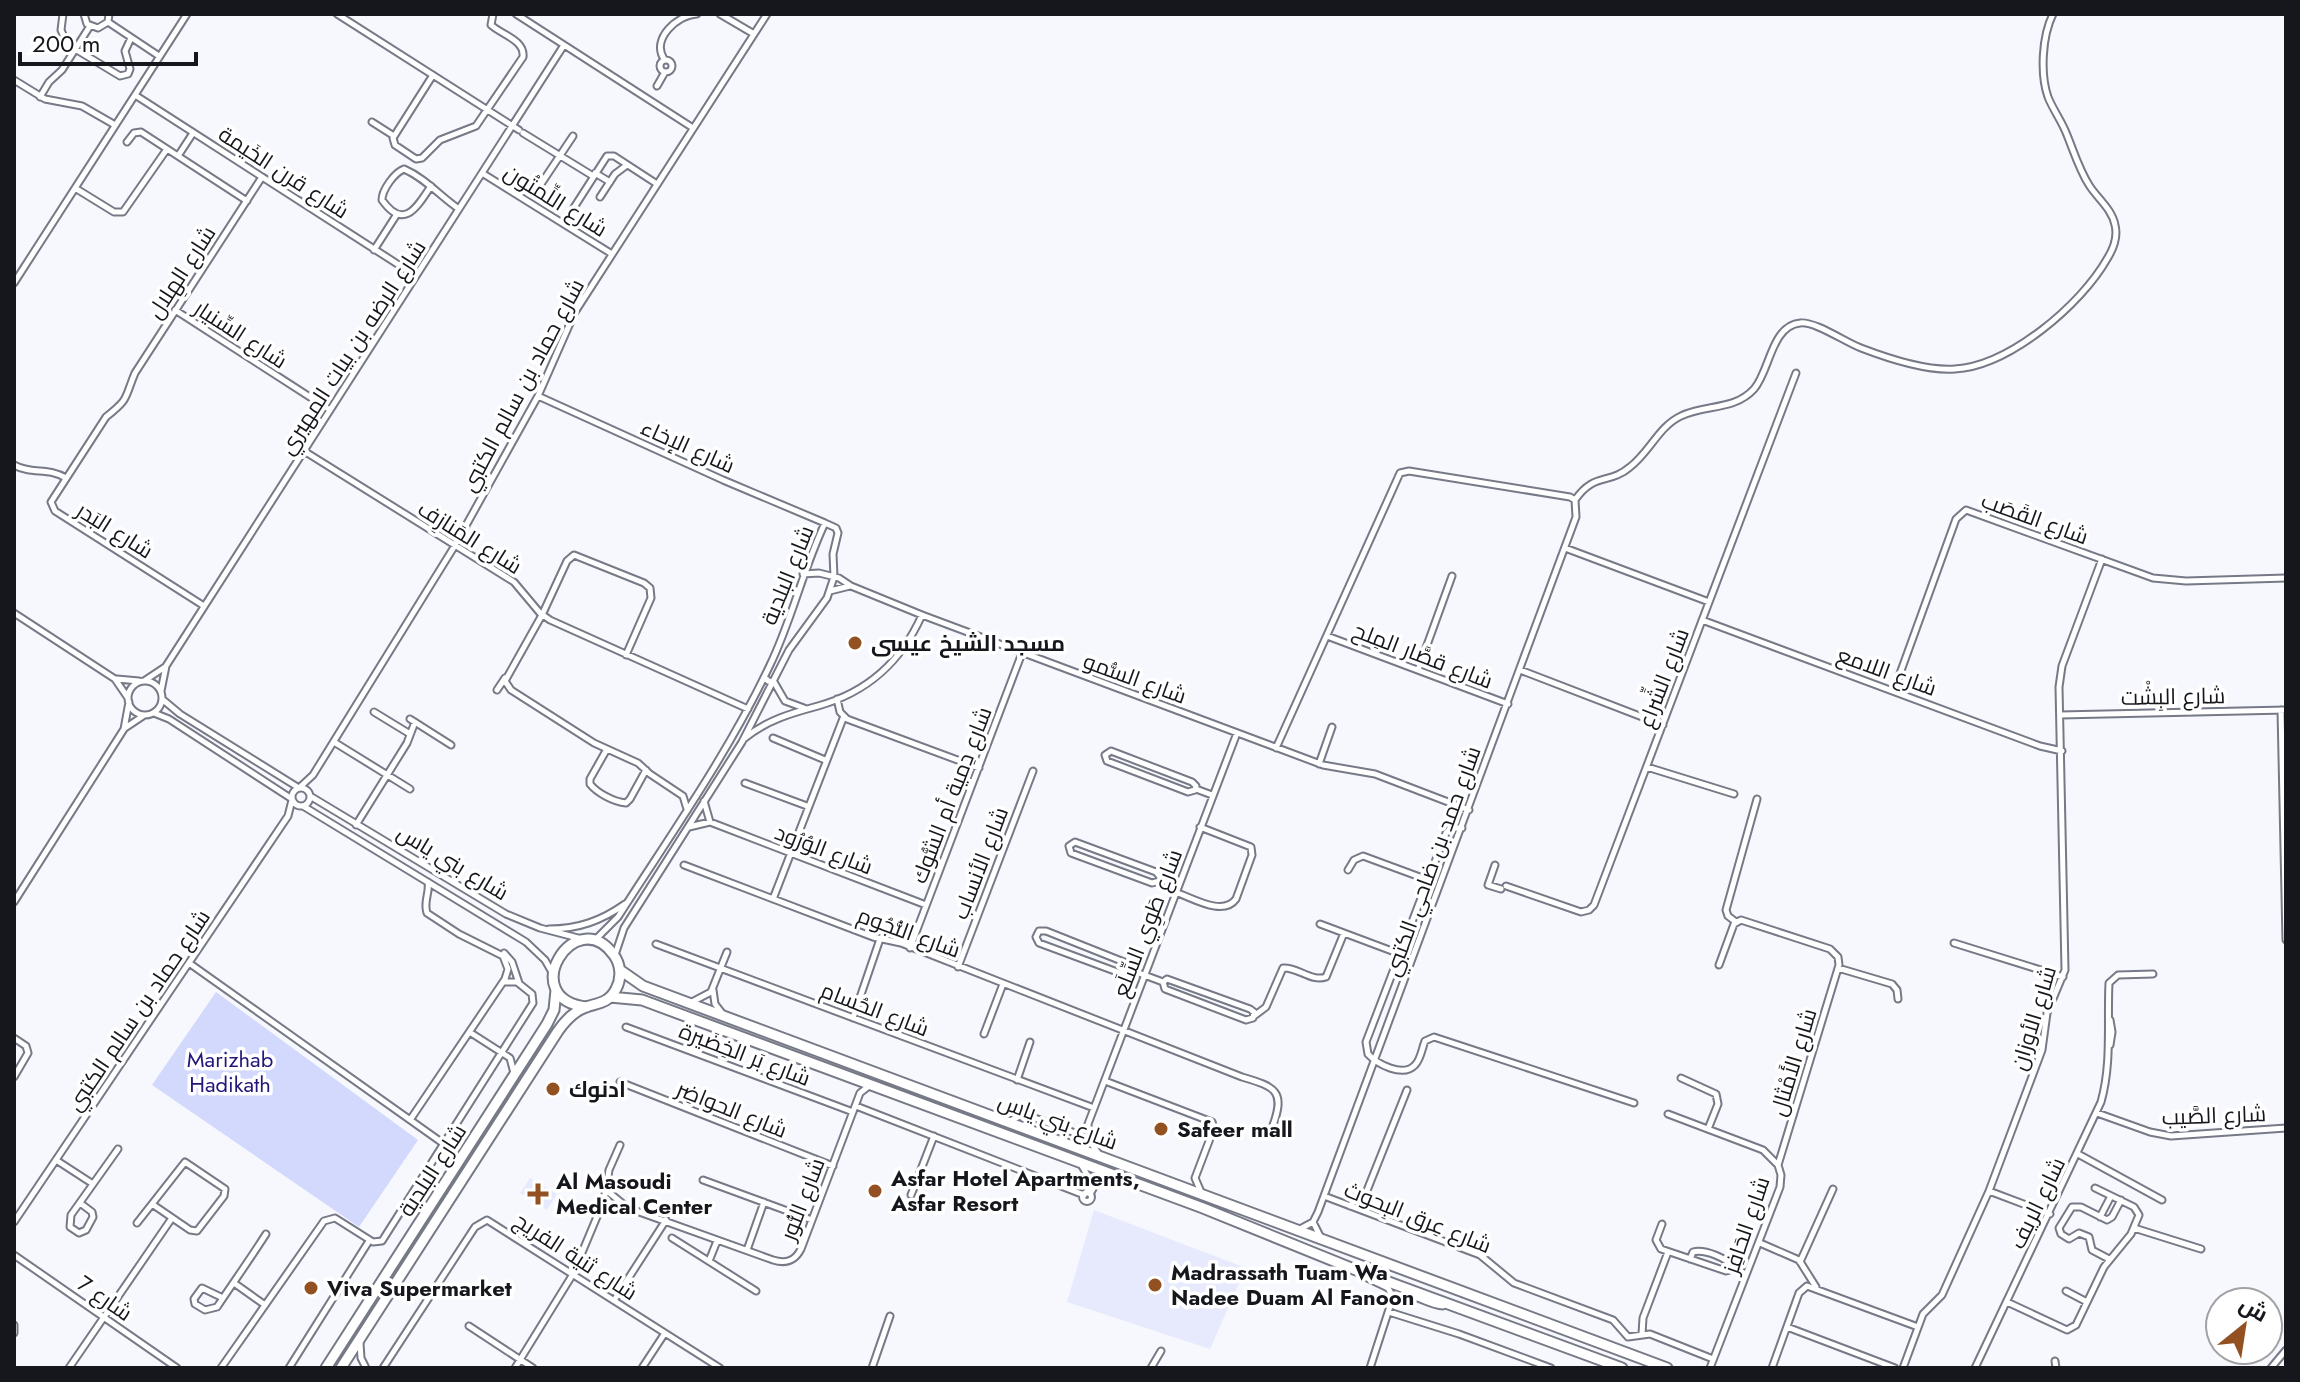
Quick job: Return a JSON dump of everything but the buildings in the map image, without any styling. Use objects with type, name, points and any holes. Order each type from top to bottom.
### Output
[{"type":"main road","points":[[590,941],[606,947],[615,957],[620,970],[617,986],[602,1003],[587,1007],[565,999],[556,986],[553,975],[560,953],[572,944],[590,941]]},
{"type":"main road","name":"شارع بني ياس","points":[[620,970],[638,984],[1667,1368]]},
{"type":"main road","name":"شارع البلدية","points":[[326,1368],[530,1051],[554,1010],[556,986]]},
{"type":"main road","name":"شارع بني ياس","points":[[610,997],[642,1000],[1110,1173],[1356,1270],[1622,1368]]},
{"type":"main road","name":"شارع البلدية","points":[[341,1368],[558,1031],[567,1019],[587,1007]]},
{"type":"main road","points":[[1027,1142],[1031,1134],[1052,1142],[1060,1141]]},
{"type":"main road","points":[[1334,1260],[1351,1250]]},
{"type":"street","points":[[63,14],[63,38],[67,44],[123,76],[130,69],[125,51],[131,38]]},
{"type":"street","points":[[84,14],[90,26],[101,28],[108,22],[109,14]]},
{"type":"street","points":[[14,283],[187,14]]},
{"type":"street","points":[[337,14],[560,156],[610,182]]},
{"type":"street","points":[[433,75],[394,136],[397,147],[413,158],[420,159],[440,140],[473,128],[488,110],[524,52],[520,45],[491,25],[493,14]]},
{"type":"street","points":[[649,99],[672,66],[660,53],[660,45],[675,21],[697,14]]},
{"type":"street","points":[[720,14],[754,34]]},
{"type":"street","name":"شارع حماد بن سالم الكتبي","points":[[299,788],[313,775],[454,547],[538,396],[575,312],[767,14]]},
{"type":"street","points":[[1276,748],[1400,473],[1409,471],[1575,500],[1592,482],[1619,475],[1630,468],[1677,418],[1728,405],[1749,394],[1763,376],[1781,334],[1796,323],[1813,324],[1843,341],[1880,354],[1930,368],[1955,369],[1993,359],[2064,312],[2102,268],[2113,248],[2116,232],[2112,216],[2084,177],[2047,93],[2045,53],[2048,26],[2053,14]]},
{"type":"street","points":[[520,15],[693,128]]},
{"type":"street","points":[[108,22],[159,56]]},
{"type":"street","points":[[40,97],[49,82],[62,70],[90,26]]},
{"type":"street","name":"شارع الرضه بن بيات المهيري","points":[[161,691],[166,666],[564,45]]},
{"type":"street","points":[[14,80],[40,97],[87,108],[115,125]]},
{"type":"street","name":"شارع قرن الخَيمة","points":[[135,95],[416,276]]},
{"type":"street","points":[[372,122],[394,136]]},
{"type":"street","points":[[127,142],[134,133],[139,132],[247,201]]},
{"type":"street","points":[[178,156],[193,133]]},
{"type":"street","points":[[539,187],[573,136]]},
{"type":"street","points":[[75,188],[114,212],[123,212],[167,149]]},
{"type":"street","points":[[573,209],[607,156],[614,156],[657,184]]},
{"type":"street","points":[[600,197],[627,165]]},
{"type":"street","points":[[431,186],[412,213],[397,214],[384,205],[381,198],[400,170],[408,170],[431,186],[459,209]]},
{"type":"street","name":"شارع اللِّمتُون","points":[[482,173],[612,254]]},
{"type":"street","name":"شارع الهِلال","points":[[132,387],[133,376],[262,177]]},
{"type":"street","points":[[374,250],[397,214]]},
{"type":"street","name":"شارع السِّنيار","points":[[175,310],[330,410]]},
{"type":"street","name":"شارع الشِّراع","points":[[1495,865],[1488,885],[1504,887],[1578,911],[1592,908],[1796,373]]},
{"type":"street","name":"شارع البَدر","points":[[132,387],[119,409],[106,417],[52,500],[55,511],[204,606]]},
{"type":"street","name":"شارع الإخاء","points":[[538,396],[825,523]]},
{"type":"street","name":"شارع المَنازِف","points":[[304,451],[514,582],[542,615],[748,709]]},
{"type":"street","points":[[14,465],[30,472],[50,470],[66,478]]},
{"type":"street","points":[[1564,498],[1577,510]]},
{"type":"street","name":"شارع حمد بن ضاحي الكتبي","points":[[1313,1222],[1565,548],[1577,510],[1575,500]]},
{"type":"street","name":"شارع القَصَب","points":[[1894,690],[1956,519],[1963,511],[1974,511],[2164,580],[2286,578]]},
{"type":"street","name":"شارع البلدية","points":[[590,941],[611,926],[629,901],[741,722],[783,635],[803,574],[825,523],[836,528],[834,577],[830,591],[789,650],[742,742],[624,928],[615,957]]},
{"type":"street","points":[[1565,548],[1709,602]]},
{"type":"street","points":[[497,690],[542,615],[567,561],[574,555],[644,583],[651,590],[651,598],[626,655]]},
{"type":"street","name":"شارع الأوزان","points":[[1903,1368],[1925,1310],[1945,1291],[1989,1191],[2042,1050],[2047,1013],[2063,977],[2066,958],[2059,687],[2062,666],[2102,559]]},
{"type":"street","name":"شارع السُّمو","points":[[803,574],[819,573],[834,577],[922,615],[1319,764],[1375,774],[1469,810]]},
{"type":"street","points":[[1418,670],[1452,576]]},
{"type":"street","points":[[830,591],[851,586]]},
{"type":"street","points":[[14,613],[115,679],[137,713],[146,715]]},
{"type":"street","points":[[742,742],[767,723],[864,687],[891,665],[905,647],[922,615]]},
{"type":"street","name":"شارع اللامع","points":[[1702,620],[2040,746],[2062,751]]},
{"type":"street","name":"شارع قصَّار المِلح","points":[[1327,636],[1508,704]]},
{"type":"street","name":"شارع دِمية أم الشُّوك","points":[[910,948],[1022,653]]},
{"type":"street","name":"شارع الرضه بن بيات المهيري","points":[[142,681],[166,666]]},
{"type":"street","points":[[1520,670],[1663,725]]},
{"type":"street","points":[[765,676],[768,681],[774,682],[785,701],[809,708]]},
{"type":"street","points":[[505,677],[506,685],[511,690],[594,743],[638,763],[683,796],[687,809]]},
{"type":"street","points":[[115,679],[152,682],[161,691],[160,707],[124,729]]},
{"type":"street","points":[[14,902],[124,729],[130,690],[142,681]]},
{"type":"street","points":[[154,713],[169,719],[292,799],[295,804],[303,806],[308,802],[310,795],[306,789],[299,788],[180,714],[162,699]]},
{"type":"street","points":[[773,899],[844,716],[837,699]]},
{"type":"street","points":[[2284,710],[2286,940]]},
{"type":"street","name":"شارع البِشْت","points":[[2060,715],[2284,710]]},
{"type":"street","points":[[374,712],[410,734]]},
{"type":"street","points":[[844,716],[979,768]]},
{"type":"street","points":[[356,825],[410,734],[412,721],[451,745]]},
{"type":"street","points":[[741,722],[750,727]]},
{"type":"street","points":[[1319,764],[1332,727]]},
{"type":"street","name":"شارع طَوِي السِّلَع","points":[[1088,1124],[1237,733]]},
{"type":"street","points":[[773,738],[825,760]]},
{"type":"street","points":[[334,742],[410,789]]},
{"type":"street","points":[[607,749],[590,779],[594,789],[626,803],[646,770]]},
{"type":"street","points":[[1196,789],[1188,792],[1107,761],[1105,755],[1113,752],[1192,782],[1196,789],[1212,795]]},
{"type":"street","points":[[1647,767],[1734,794]]},
{"type":"street","name":"شارع الأنساب","points":[[958,967],[1033,771]]},
{"type":"street","name":"شارع حماد بن سالم الكتبي","points":[[310,795],[313,775]]},
{"type":"street","points":[[745,783],[807,806]]},
{"type":"street","points":[[292,799],[293,791],[299,788]]},
{"type":"street","points":[[683,796],[697,794]]},
{"type":"street","name":"شارع بني ياس","points":[[310,795],[471,895],[540,928],[590,941]]},
{"type":"street","name":"شارع حماد بن سالم الكتبي","points":[[14,1222],[288,816],[292,799]]},
{"type":"street","points":[[1757,799],[1726,910],[1728,916],[1736,922],[1743,921],[1830,949],[1838,957],[1838,968],[1889,983],[1897,990],[1898,999]]},
{"type":"street","points":[[688,827],[710,822],[704,801]]},
{"type":"street","name":"شارع حماد بن سالم الكتبي","points":[[288,816],[303,806]]},
{"type":"street","name":"شارع بني ياس","points":[[303,806],[532,947],[545,960],[553,975]]},
{"type":"street","name":"شارع الوُرُود","points":[[710,822],[926,905]]},
{"type":"street","points":[[1160,879],[1152,883],[1071,853],[1069,846],[1077,842],[1156,872],[1160,879],[1176,889],[1219,907],[1229,906],[1236,899],[1252,855],[1251,847],[1200,827]]},
{"type":"street","points":[[1462,828],[1454,827],[1448,831],[1366,1044],[1368,1054],[1375,1061],[1398,1070],[1410,1069],[1417,1063],[1425,1041],[1434,1037],[1634,1103]]},
{"type":"street","points":[[1348,870],[1354,860],[1363,856],[1428,880]]},
{"type":"street","name":"شارع النُّجُوم","points":[[684,865],[880,939],[895,941],[1267,1084],[1276,1093],[1280,1104],[1272,1128]]},
{"type":"street","points":[[410,1120],[471,1033],[503,982],[508,965],[503,956],[433,918],[426,910],[428,882]]},
{"type":"street","points":[[428,896],[441,890]]},
{"type":"street","points":[[540,928],[570,928],[590,923],[629,901]]},
{"type":"street","points":[[1719,965],[1736,922]]},
{"type":"street","points":[[1320,924],[1400,954]]},
{"type":"street","points":[[1039,931],[1046,931],[1126,963],[1128,969],[1120,973],[1039,943],[1036,935],[1039,931]]},
{"type":"street","points":[[1163,982],[1165,989],[1246,1020],[1252,1019],[1266,1007],[1280,972],[1287,967],[1316,978],[1326,977],[1344,933]]},
{"type":"street","points":[[852,1018],[880,939]]},
{"type":"street","points":[[1954,943],[2063,977]]},
{"type":"street","name":"شارع الحُسام","points":[[656,944],[1094,1108]]},
{"type":"street","points":[[493,950],[501,951],[510,959],[519,984]]},
{"type":"street","points":[[689,1003],[706,996],[713,989],[727,952]]},
{"type":"street","points":[[189,963],[444,1144]]},
{"type":"street","name":"شارع الأَمْثال","points":[[1778,1165],[1838,968]]},
{"type":"street","points":[[1128,969],[1163,982],[1171,979],[1250,1009],[1254,1016]]},
{"type":"street","name":"شارع الريف","points":[[1975,1368],[2097,1113],[2107,1080],[2111,979],[2118,975],[2153,974]]},
{"type":"street","points":[[221,1368],[327,1219],[335,1218],[369,1241],[382,1241],[533,1003],[531,993],[519,984],[510,980],[503,982]]},
{"type":"street","points":[[984,1034],[1003,984]]},
{"type":"street","points":[[713,989],[715,1004],[724,1016]]},
{"type":"street","name":"شارع بَر الخِضَيرة","points":[[626,1027],[934,1136],[1087,1194]]},
{"type":"street","points":[[471,1033],[510,1058],[514,1076]]},
{"type":"street","points":[[14,1038],[24,1045],[28,1055],[14,1077]]},
{"type":"street","points":[[1017,1080],[1030,1042]]},
{"type":"street","points":[[510,1058],[530,1051]]},
{"type":"street","points":[[854,1078],[860,1093],[872,1085]]},
{"type":"street","points":[[1681,1078],[1716,1094],[1718,1104],[1708,1129]]},
{"type":"street","points":[[1105,1081],[1212,1122],[1214,1128],[1195,1178],[1203,1194]]},
{"type":"street","name":"شارع الحواضِر","points":[[620,1082],[833,1166]]},
{"type":"street","points":[[1364,1211],[1364,1198],[1407,1090]]},
{"type":"street","name":"شارع النُّور","points":[[606,1190],[628,1208],[717,1241],[780,1262],[793,1259],[801,1249],[860,1093]]},
{"type":"street","name":"شارع الصَّيب","points":[[2097,1113],[2150,1132],[2171,1136],[2286,1128]]},
{"type":"street","points":[[1009,1122],[1024,1114],[1075,1133],[1081,1132],[1088,1124]]},
{"type":"street","name":"شارع الحَافِز","points":[[1668,1114],[1763,1150],[1778,1165],[1781,1175],[1780,1187],[1760,1243],[1712,1365]]},
{"type":"street","points":[[1088,1124],[1091,1144],[1101,1156]]},
{"type":"street","points":[[911,1195],[934,1136]]},
{"type":"street","points":[[515,1368],[573,1274],[620,1145]]},
{"type":"street","points":[[80,1203],[92,1212],[93,1217],[86,1230],[79,1233],[72,1229],[69,1221],[80,1203],[118,1149]]},
{"type":"street","points":[[2078,1154],[2162,1200]]},
{"type":"street","points":[[56,1160],[93,1184]]},
{"type":"street","points":[[137,1223],[185,1162],[224,1187],[224,1196],[199,1230],[192,1231],[152,1204]]},
{"type":"street","points":[[1079,1162],[1088,1175],[1087,1194]]},
{"type":"street","points":[[1087,1194],[1098,1180],[1110,1173]]},
{"type":"street","points":[[703,1180],[812,1220]]},
{"type":"street","points":[[2007,1302],[2067,1330],[2076,1325],[2109,1259],[2134,1228],[2138,1210],[2095,1188]]},
{"type":"street","points":[[1800,1262],[1833,1189]]},
{"type":"street","points":[[1989,1191],[2050,1214]]},
{"type":"street","name":"شارع عِرق البِحوث","points":[[1324,1196],[1480,1255],[1514,1283],[1613,1320],[1628,1337],[1642,1334],[1654,1336],[1712,1365]]},
{"type":"street","points":[[2100,1217],[2111,1196]]},
{"type":"street","points":[[1350,1206],[1356,1199],[1364,1198]]},
{"type":"street","points":[[2109,1259],[2091,1249],[2089,1237],[2079,1233],[2069,1239],[2059,1232],[2068,1210],[2074,1206],[2106,1220],[2111,1218],[2121,1200]]},
{"type":"street","points":[[747,1250],[765,1202]]},
{"type":"street","points":[[69,1368],[172,1218]]},
{"type":"street","points":[[615,1299],[666,1220]]},
{"type":"street","name":"شارع ثنية الفريج","points":[[383,1368],[475,1227],[482,1221],[496,1223],[720,1368]]},
{"type":"street","points":[[1300,1229],[1313,1222],[1321,1238]]},
{"type":"street","points":[[1662,1224],[1656,1244],[1668,1252],[1726,1271],[1734,1269]]},
{"type":"street","points":[[2134,1228],[2201,1249]]},
{"type":"street","points":[[223,1298],[204,1288],[198,1290],[194,1299],[197,1306],[209,1311],[217,1307],[266,1234]]},
{"type":"street","points":[[672,1238],[756,1291]]},
{"type":"street","points":[[289,1368],[369,1241]]},
{"type":"street","points":[[709,1261],[717,1241]]},
{"type":"street","points":[[1760,1243],[1800,1262],[1816,1288]]},
{"type":"street","points":[[1690,1259],[1693,1252],[1699,1250],[1728,1261],[1734,1269],[1746,1274]]},
{"type":"street","points":[[1642,1334],[1643,1318],[1668,1252]]},
{"type":"street","name":"شارع 7","points":[[14,1255],[177,1368]]},
{"type":"street","points":[[1356,1270],[1388,1288],[1393,1303]]},
{"type":"street","points":[[234,1283],[265,1305]]},
{"type":"street","points":[[1772,1368],[1802,1289],[1816,1288],[1918,1327]]},
{"type":"street","points":[[2066,1291],[2087,1302]]},
{"type":"street","points":[[1370,1368],[1389,1312],[1401,1296],[1408,1295],[1436,1306],[1448,1303]]},
{"type":"street","points":[[1389,1312],[1551,1368]]},
{"type":"street","points":[[872,1368],[890,1316]]},
{"type":"street","points":[[14,1325],[14,1333]]},
{"type":"street","points":[[469,1326],[533,1368]]},
{"type":"street","points":[[1787,1327],[1895,1368]]},
{"type":"street","points":[[642,1368],[665,1333]]},
{"type":"street","points":[[360,1339],[359,1353],[366,1368]]},
{"type":"street","points":[[2271,1368],[2286,1350]]},
{"type":"street","points":[[1151,1368],[1161,1351]]},
{"type":"shaded area","name":"Al Masoudi Medical Center","points":[[530,1178],[557,1194],[547,1210],[520,1193]]},
{"type":"shaded area","name":"Madrassath Tuam Wa Nadee Duam Al Fanoon","points":[[1094,1210],[1246,1268],[1210,1349],[1067,1302]]},
{"type":"green space","name":"Marizhab Hadikath","points":[[216,992],[418,1140],[359,1227],[152,1085]]},
{"type":"place","name":"مسجد الشيخ عيسى","points":[[855,643]]},
{"type":"place","name":"ادنوك","points":[[553,1089]]},
{"type":"place","name":"Safeer mall","points":[[1161,1129]]},
{"type":"place","name":"Asfar Hotel Apartments, Asfar Resort","points":[[875,1191]]},
{"type":"place","name":"Al Masoudi Medical Center","points":[[538,1194]]},
{"type":"place","name":"Madrassath Tuam Wa Nadee Duam Al Fanoon","points":[[1155,1285]]},
{"type":"place","name":"Viva Supermarket","points":[[311,1288]]}]
